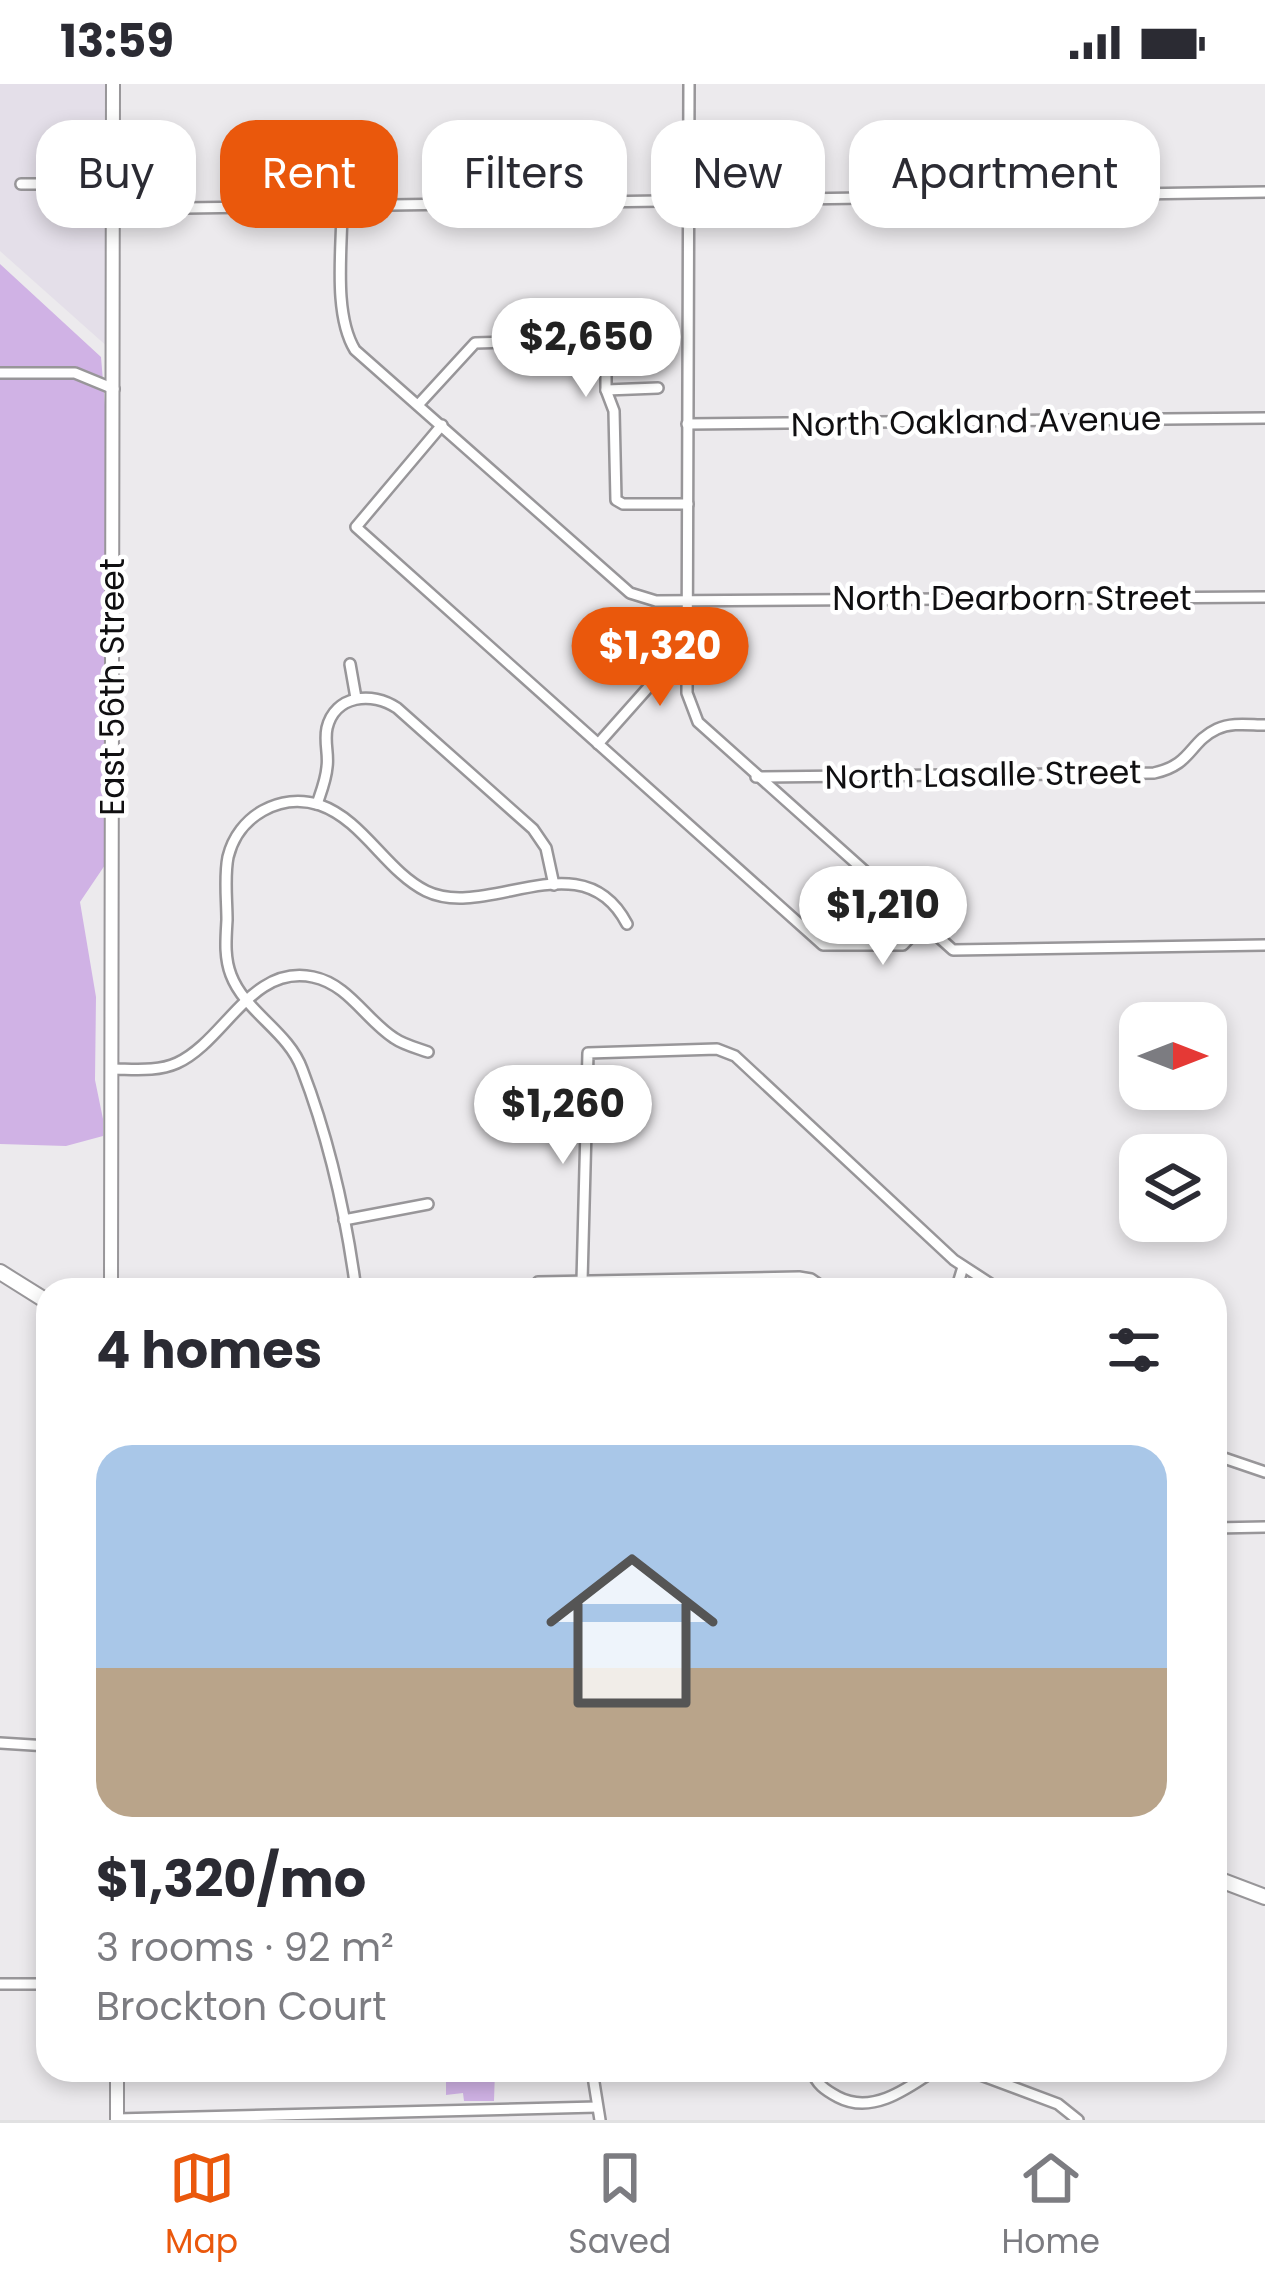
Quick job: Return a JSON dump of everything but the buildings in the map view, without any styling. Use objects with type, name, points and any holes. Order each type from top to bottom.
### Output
[{"type":"main road","points":[[0,1272],[36,1294]]},
{"type":"main road","points":[[1227,1883],[1265,1897]]},
{"type":"street","name":"East 56th Street","points":[[113,84],[113,120]]},
{"type":"street","points":[[688,84],[688,120]]},
{"type":"street","points":[[21,184],[36,184]]},
{"type":"street","points":[[825,199],[1265,192]]},
{"type":"street","points":[[398,206],[651,202]]},
{"type":"street","name":"East 56th Street","points":[[112,1278],[114,228]]},
{"type":"street","name":"North Dearborn Street","points":[[342,228],[342,311],[358,353],[630,593],[649,601],[1265,597]]},
{"type":"street","points":[[688,228],[687,693],[702,728],[952,950],[1265,945]]},
{"type":"street","points":[[418,405],[468,348],[482,341],[592,340],[605,355],[606,390],[614,411],[618,503],[688,504]]},
{"type":"street","points":[[0,373],[75,373],[114,388]]},
{"type":"street","points":[[606,390],[658,388]]},
{"type":"street","name":"North Oakland Avenue","points":[[687,424],[1265,418]]},
{"type":"street","points":[[442,425],[356,527],[823,945],[903,945],[923,924]]},
{"type":"street","points":[[598,744],[687,644]]},
{"type":"street","points":[[350,664],[356,698]]},
{"type":"street","points":[[317,804],[327,769],[327,728],[338,709],[356,698],[377,698],[393,705],[542,840],[554,884]]},
{"type":"street","name":"North Lasalle Street","points":[[756,777],[1154,772],[1182,762],[1220,728],[1265,725]]},
{"type":"street","points":[[354,1278],[335,1172],[301,1066],[234,982],[227,961],[226,867],[233,841],[252,817],[267,808],[292,802],[317,804],[341,817],[413,883],[434,894],[461,897],[554,884],[580,886],[611,902],[627,924]]},
{"type":"street","points":[[112,1069],[154,1069],[182,1061],[266,985],[301,975],[318,977],[341,990],[394,1039],[428,1052]]},
{"type":"street","points":[[582,1278],[588,1053],[717,1049],[731,1053],[963,1267],[981,1278]]},
{"type":"street","points":[[344,1220],[428,1204]]},
{"type":"street","points":[[960,1278],[963,1267]]},
{"type":"street","points":[[758,1278],[805,1278]]},
{"type":"street","points":[[1227,1459],[1265,1472]]},
{"type":"street","points":[[1227,1528],[1265,1527]]},
{"type":"street","points":[[0,1743],[36,1745]]},
{"type":"street","points":[[0,1984],[36,1984]]},
{"type":"street","points":[[117,2082],[117,2119],[597,2107]]},
{"type":"street","points":[[594,2082],[600,2120]]},
{"type":"street","points":[[816,2082],[849,2102],[865,2103],[887,2099],[915,2082]]},
{"type":"street","points":[[999,2082],[1058,2104],[1078,2120]]},
{"type":"shaded area","points":[[0,84],[108,84],[108,120],[36,120],[36,228],[109,228],[109,348],[0,251]]},
{"type":"shaded area","points":[[0,264],[101,357],[105,405],[105,865],[80,902],[96,997],[95,1080],[103,1136],[66,1146],[0,1144]]},
{"type":"shaded area","points":[[446,2082],[495,2082],[494,2101],[464,2101],[463,2093],[446,2095]]}]
